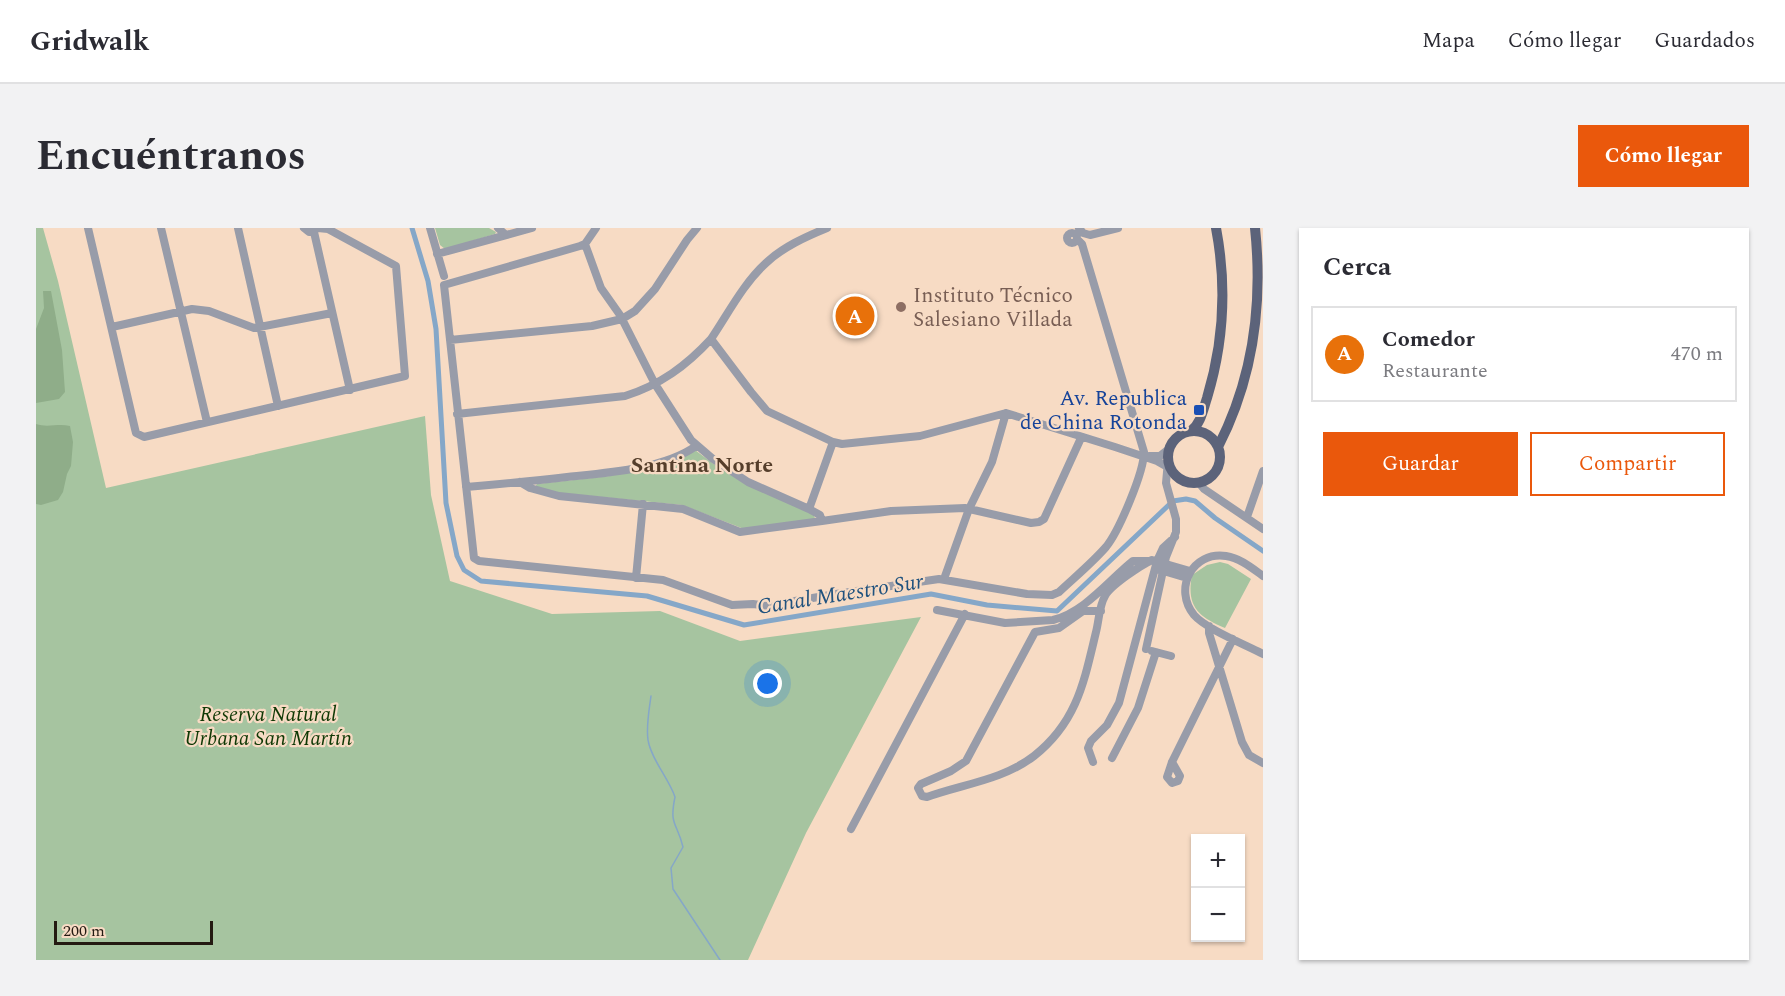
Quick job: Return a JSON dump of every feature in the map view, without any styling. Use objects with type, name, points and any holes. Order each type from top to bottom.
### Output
[{"type":"main road","points":[[1191,431],[1210,436],[1221,454],[1218,470],[1207,480],[1199,483],[1183,481],[1166,467],[1170,449],[1177,437],[1191,431],[1198,424],[1220,346],[1223,270],[1216,228]]},
{"type":"main road","points":[[1218,447],[1240,397],[1250,366],[1256,333],[1259,264],[1255,228]]},
{"type":"street","points":[[87,228],[136,433],[144,437],[405,376],[397,270],[391,262],[328,229],[309,232],[304,228]]},
{"type":"street","points":[[161,228],[207,422]]},
{"type":"street","points":[[238,228],[278,406]]},
{"type":"street","points":[[430,228],[444,276]]},
{"type":"street","points":[[498,228],[506,235]]},
{"type":"street","points":[[437,254],[532,228]]},
{"type":"street","points":[[596,228],[585,244],[445,284],[472,555],[476,560],[663,580],[732,605],[753,604],[776,607],[795,601],[836,594],[944,579],[1026,594],[1056,594],[1109,543],[1144,465],[1143,448],[1082,244],[1077,239]]},
{"type":"street","points":[[450,340],[592,326],[622,319],[635,311],[655,289],[697,228]]},
{"type":"street","points":[[457,414],[616,398],[655,384],[685,365],[711,339],[752,278],[766,263],[788,247],[827,228]]},
{"type":"street","points":[[1079,228],[1087,235],[1118,228]]},
{"type":"street","points":[[317,229],[332,313],[350,390]]},
{"type":"street","points":[[585,244],[601,288],[622,319],[655,384],[696,446],[748,482],[809,508],[822,520]]},
{"type":"street","points":[[112,327],[200,309],[209,310],[249,328],[261,328],[332,313]]},
{"type":"street","points":[[711,339],[767,411],[833,442],[844,444],[920,436],[1006,413],[1166,467],[1168,491],[1176,522],[1175,537],[1156,565],[1119,703],[1107,725],[1091,741],[1088,748],[1093,762]]},
{"type":"street","points":[[944,579],[969,509],[992,462],[1006,413]]},
{"type":"street","points":[[520,482],[530,488],[559,496],[687,510],[742,533],[891,510],[969,509],[1031,523],[1042,520],[1081,438]]},
{"type":"street","points":[[809,508],[833,442]]},
{"type":"street","points":[[466,487],[631,469],[688,451],[696,446]]},
{"type":"street","points":[[1246,517],[1263,471]]},
{"type":"street","points":[[1199,483],[1204,489],[1262,527]]},
{"type":"street","points":[[636,578],[643,504]]},
{"type":"street","points":[[1263,576],[1244,562],[1224,555],[1207,558],[1195,565],[1189,574],[1186,594],[1190,608],[1197,618],[1263,654]]},
{"type":"street","points":[[937,610],[1005,623],[1043,621],[1060,618],[1087,602],[1133,561],[1189,574]]},
{"type":"street","points":[[1101,611],[1083,611],[1059,628],[1035,632],[970,755],[962,764],[947,773],[921,784],[919,791],[922,796],[986,779],[1013,769],[1033,757],[1061,730],[1083,686],[1104,599],[1109,591],[1156,565]]},
{"type":"street","points":[[1146,649],[1156,565]]},
{"type":"street","points":[[851,829],[965,615]]},
{"type":"street","points":[[1209,626],[1209,633],[1245,749],[1254,759],[1263,763]]},
{"type":"street","points":[[1172,762],[1233,639]]},
{"type":"street","points":[[1135,646],[1171,656]]},
{"type":"street","points":[[1112,758],[1138,708],[1156,652]]},
{"type":"street","points":[[947,773],[952,788]]},
{"type":"green space","name":"Reserva Natural Urbana San Martín","points":[[36,228],[43,228],[58,281],[106,488],[425,416],[431,495],[450,581],[552,614],[660,611],[740,641],[921,617],[806,833],[748,960],[36,960]]},
{"type":"green space","points":[[435,228],[489,228],[496,232],[445,249],[440,245]]},
{"type":"green space","points":[[43,291],[51,291],[62,350],[65,392],[59,399],[36,403],[36,329],[44,308]]},
{"type":"green space","points":[[36,424],[70,426],[73,442],[71,466],[63,492],[58,500],[41,505],[36,504]]},
{"type":"green space","points":[[695,450],[715,465],[814,515],[815,519],[744,529],[682,505],[561,493],[535,487],[537,484],[610,476]]},
{"type":"green space","points":[[1220,562],[1228,564],[1251,579],[1225,628],[1201,615],[1191,595],[1192,575],[1207,565]]},
{"type":"waterway","name":"Canal Maestro Sur","points":[[412,228],[428,281],[436,329],[446,503],[457,556],[464,570],[481,581],[647,596],[744,625],[931,594],[987,605],[1057,611],[1173,501],[1186,499],[1195,501],[1215,518],[1263,551]]},
{"type":"waterway","points":[[651,696],[648,740],[675,797],[673,819],[683,847],[671,868],[673,889],[720,960]]},
{"type":"place","name":"Instituto Técnico Salesiano Villada","points":[[901,307]]},
{"type":"place","name":"Comedor","points":[[855,316]]},
{"type":"place","name":"Av. Republica de China Rotonda","points":[[1199,410]]},
{"type":"district","name":"Santina Norte","points":[[702,464]]}]
